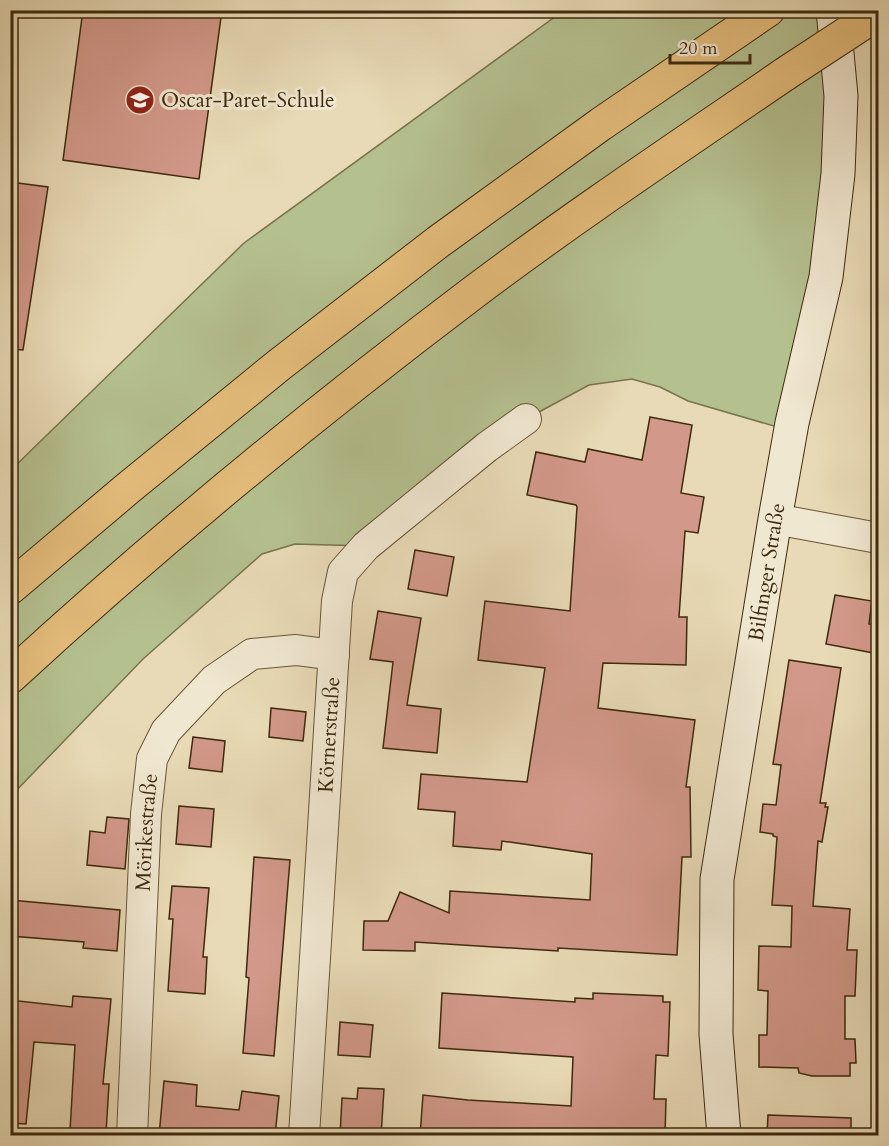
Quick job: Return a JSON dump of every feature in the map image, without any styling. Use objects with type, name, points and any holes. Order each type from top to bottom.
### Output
[{"type":"highway","points":[[10,588],[135,481],[279,365],[438,242],[601,124],[768,10]]},
{"type":"highway","points":[[10,677],[163,541],[317,414],[465,299],[630,180],[785,74],[879,14]]},
{"type":"street","name":"Bilfinger Straße","points":[[724,1136],[716,1034],[717,879],[774,519],[792,423],[826,277],[838,174],[842,96],[833,10]]},
{"type":"street","name":"Körnerstraße","points":[[304,1136],[337,601],[343,572],[366,546],[487,447],[526,419]]},
{"type":"street","points":[[774,519],[879,538]]},
{"type":"street","name":"Mörikestraße","points":[[132,1136],[146,814],[152,759],[166,731],[214,680],[252,654],[296,650],[334,655]]},
{"type":"green space","points":[[563,11],[833,11],[841,96],[791,431],[688,401],[660,387],[632,379],[589,385],[526,419],[366,546],[295,544],[262,554],[143,659],[11,796],[11,470],[244,243]]},
{"type":"building","name":"Oscar-Paret-Schule","points":[[83,10],[222,10],[199,179],[63,160]]},
{"type":"building","points":[[10,182],[48,187],[23,350],[10,349]]},
{"type":"building","points":[[650,417],[692,425],[681,493],[704,497],[698,533],[685,531],[679,617],[687,617],[686,665],[603,663],[598,708],[695,720],[686,787],[690,787],[691,857],[682,857],[677,955],[558,948],[558,951],[415,942],[415,951],[363,950],[364,921],[388,921],[400,892],[449,913],[450,891],[590,900],[592,854],[502,841],[501,850],[453,846],[455,812],[418,809],[421,774],[527,782],[545,668],[478,660],[485,601],[570,611],[577,507],[527,495],[536,452],[585,462],[588,449],[642,460]]},
{"type":"building","points":[[415,550],[454,557],[447,596],[408,589]]},
{"type":"building","points":[[835,595],[872,601],[869,624],[879,626],[879,654],[826,644]]},
{"type":"building","points":[[378,611],[421,618],[407,705],[441,709],[437,753],[383,748],[393,662],[370,659]]},
{"type":"building","points":[[789,660],[841,668],[820,803],[826,803],[825,807],[828,807],[822,842],[818,841],[813,906],[850,909],[847,950],[857,950],[855,996],[845,996],[845,1039],[855,1039],[856,1063],[850,1063],[850,1076],[812,1076],[799,1073],[798,1068],[759,1067],[759,1035],[767,1035],[768,991],[758,990],[759,946],[791,947],[792,906],[772,905],[777,837],[760,832],[763,804],[776,805],[781,765],[773,764]]},
{"type":"building","points":[[271,708],[306,712],[303,741],[269,737]]},
{"type":"building","points":[[193,737],[225,741],[222,772],[189,768]]},
{"type":"building","points":[[179,806],[214,809],[211,847],[176,844]]},
{"type":"building","points":[[107,817],[129,819],[125,869],[87,865],[90,831],[105,833]]},
{"type":"building","points":[[254,857],[290,860],[274,1056],[243,1053]]},
{"type":"building","points":[[172,886],[209,888],[203,957],[207,957],[205,994],[168,991],[173,919],[169,919]]},
{"type":"building","points":[[10,900],[120,910],[117,951],[83,948],[84,942],[10,936]]},
{"type":"building","points":[[442,993],[575,1002],[575,998],[593,999],[593,993],[663,996],[663,1002],[670,1002],[668,1056],[656,1055],[654,1099],[666,1099],[665,1136],[420,1136],[423,1095],[571,1106],[573,1057],[439,1048]]},
{"type":"building","points":[[73,996],[111,999],[103,1084],[109,1084],[106,1133],[70,1131],[75,1045],[34,1042],[26,1124],[10,1123],[10,1000],[72,1007]]},
{"type":"building","points":[[340,1022],[373,1025],[370,1057],[338,1055]]},
{"type":"building","points":[[164,1081],[197,1085],[196,1106],[239,1110],[242,1091],[279,1096],[275,1136],[159,1136]]},
{"type":"building","points":[[358,1088],[384,1089],[381,1136],[340,1136],[342,1098],[357,1099]]},
{"type":"building","points":[[768,1115],[851,1118],[851,1136],[767,1136]]},
{"type":"place","name":"Oscar-Paret-Schule","points":[[140,100]]}]
